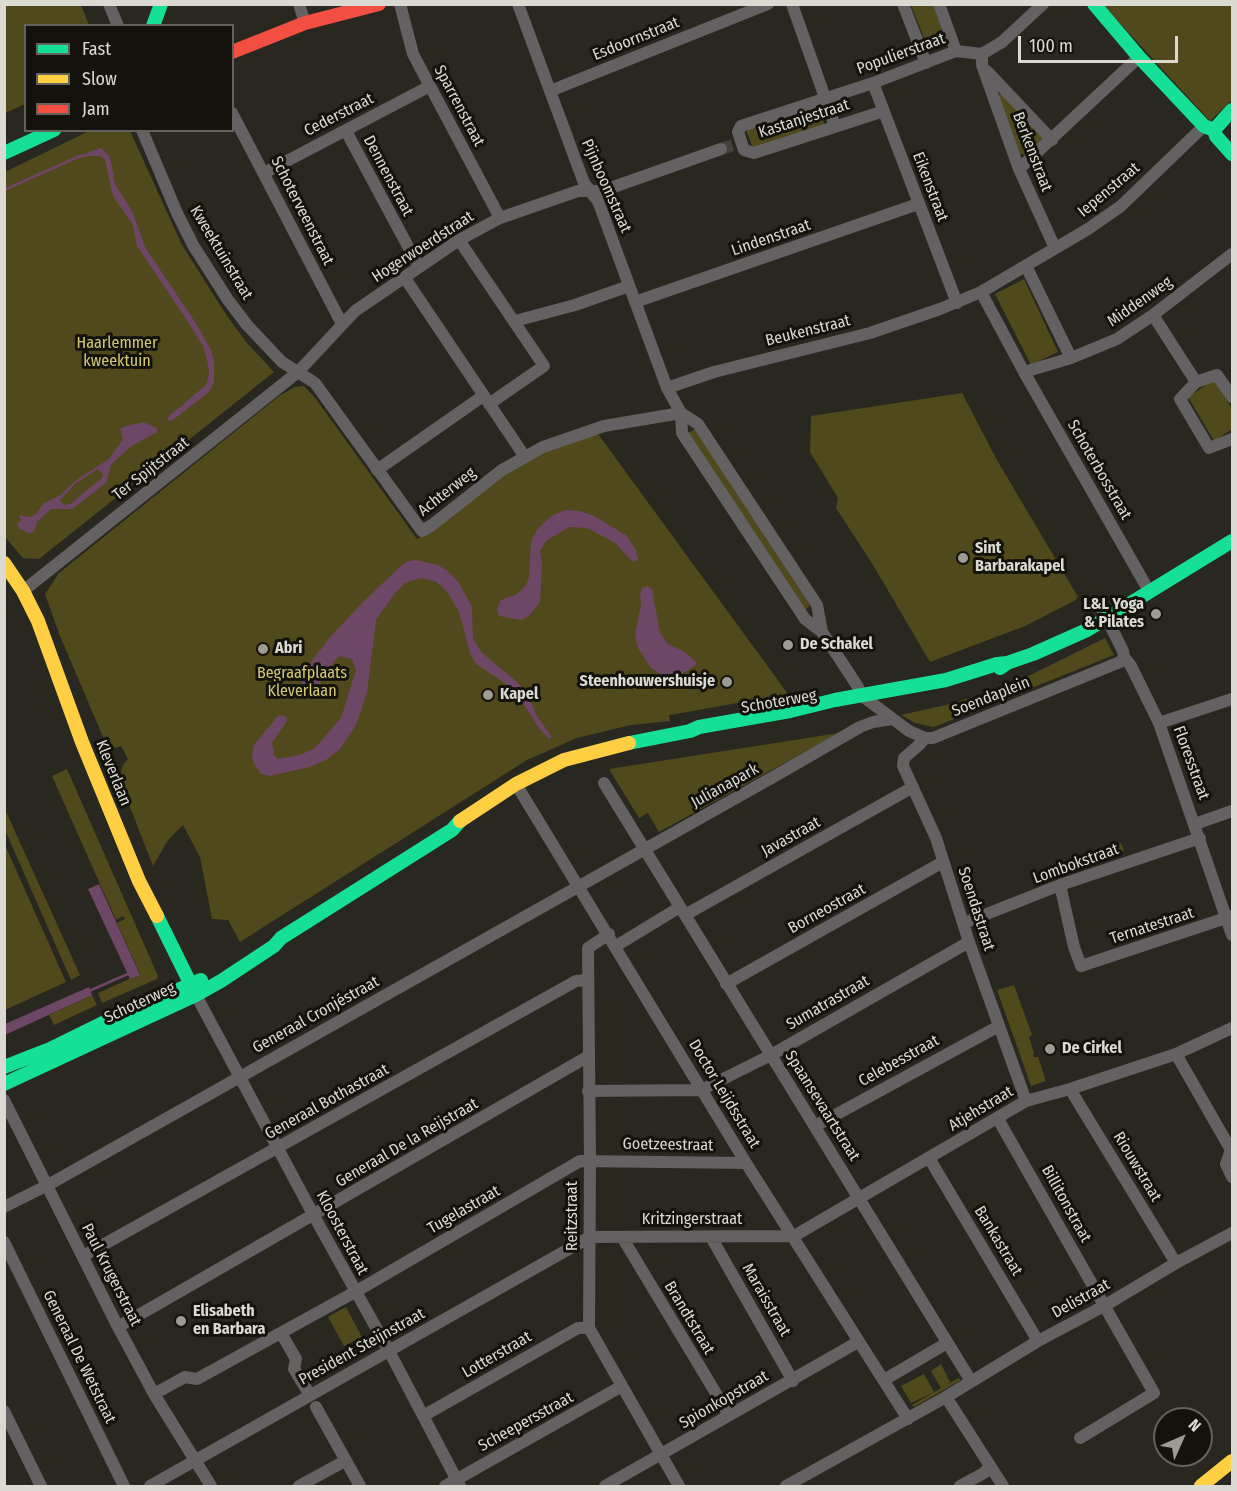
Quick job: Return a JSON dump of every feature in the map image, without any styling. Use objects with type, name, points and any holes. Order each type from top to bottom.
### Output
[{"type":"main road","points":[[154,24],[161,4]]},
{"type":"main road","points":[[234,51],[305,23],[380,4]]},
{"type":"main road","points":[[1094,4],[1139,57],[1233,154]]},
{"type":"main road","points":[[1209,128],[1215,127],[1233,110]]},
{"type":"main road","points":[[4,153],[50,132]]},
{"type":"main road","name":"Soendaplein","points":[[873,704],[948,687],[999,669],[1031,650],[1104,614],[1233,541]]},
{"type":"main road","name":"Kleverlaan","points":[[4,563],[23,591],[38,621],[82,742],[135,871],[193,990]]},
{"type":"main road","name":"Soendaplein","points":[[859,701],[1007,663]]},
{"type":"main road","name":"Schoterweg","points":[[4,1067],[50,1049],[109,1020],[221,981],[274,946],[281,938],[452,830],[458,822],[564,759],[621,744],[690,731],[699,727],[789,711],[835,700],[873,704]]},
{"type":"main road","name":"Schoterweg","points":[[4,1084],[193,990]]},
{"type":"main road","points":[[4,1077],[50,1049]]},
{"type":"main road","points":[[1201,1486],[1233,1461]]},
{"type":"main road","points":[[1216,1486],[1233,1473]]},
{"type":"street","points":[[109,4],[117,24]]},
{"type":"street","points":[[299,4],[305,23]]},
{"type":"street","name":"Sparrenstraat","points":[[400,4],[413,54],[500,218]]},
{"type":"street","name":"Pijnboomstraat","points":[[519,4],[584,183],[598,201],[667,388],[681,413],[682,433],[805,619],[822,632],[858,687],[859,701]]},
{"type":"street","name":"Esdoornstraat","points":[[550,91],[768,4]]},
{"type":"street","points":[[792,4],[835,126]]},
{"type":"street","points":[[903,4],[926,63]]},
{"type":"street","points":[[939,4],[956,51]]},
{"type":"street","points":[[982,60],[1042,4]]},
{"type":"street","name":"Populierstraat","points":[[825,98],[873,83],[956,51],[982,60]]},
{"type":"street","points":[[1019,169],[1139,57]]},
{"type":"street","name":"Berkenstraat","points":[[982,60],[1052,140]]},
{"type":"street","name":"Berkenstraat","points":[[982,60],[1019,169],[1055,248]]},
{"type":"street","name":"Eikenstraat","points":[[873,83],[957,303]]},
{"type":"street","name":"Cederstraat","points":[[264,173],[430,86]]},
{"type":"street","name":"Kastanjestraat","points":[[825,98],[741,126],[731,145],[754,153],[884,111]]},
{"type":"street","name":"Schoterveenstraat","points":[[234,117],[342,324]]},
{"type":"street","name":"Iepenstraat","points":[[981,292],[1088,229],[1121,206],[1209,128]]},
{"type":"street","name":"Dennenstraat","points":[[346,131],[419,267]]},
{"type":"street","name":"Kweektuinstraat","points":[[143,132],[177,213],[211,275],[264,345],[282,362],[298,372]]},
{"type":"street","points":[[591,191],[602,191],[731,145]]},
{"type":"street","name":"Hogerwoerdstraat","points":[[298,372],[355,312],[459,240],[500,218],[578,191],[591,191]]},
{"type":"street","name":"Lindenstraat","points":[[635,302],[918,204]]},
{"type":"street","points":[[377,470],[544,366],[459,240]]},
{"type":"street","name":"Middenweg","points":[[1024,372],[1071,358],[1117,339],[1153,315],[1233,254]]},
{"type":"street","points":[[1026,266],[1071,358]]},
{"type":"street","points":[[405,278],[525,457]]},
{"type":"street","points":[[515,321],[575,305],[629,286]]},
{"type":"street","name":"Beukenstraat","points":[[667,388],[714,372],[870,333],[957,303],[981,292]]},
{"type":"street","name":"Schoterbosstraat","points":[[981,292],[1024,372],[1148,588]]},
{"type":"street","points":[[1153,315],[1196,382]]},
{"type":"street","name":"Achterweg","points":[[298,372],[315,383],[420,529],[424,531],[497,474],[543,447],[590,430],[681,413]]},
{"type":"street","name":"Ter Spijtstraat","points":[[23,591],[298,372]]},
{"type":"street","points":[[1232,440],[1209,448],[1179,399],[1196,382],[1217,375],[1233,397]]},
{"type":"street","name":"Pijnboomstraat","points":[[681,413],[698,424],[817,605],[822,632]]},
{"type":"street","name":"Floresstraat","points":[[1104,614],[1159,723],[1230,917],[1233,934]]},
{"type":"street","name":"Soendaplein","points":[[925,738],[933,738],[1120,662],[1124,657]]},
{"type":"street","points":[[1159,723],[1233,699]]},
{"type":"street","points":[[873,704],[909,731],[925,738]]},
{"type":"street","name":"Julianapark","points":[[644,850],[860,727],[892,719]]},
{"type":"street","name":"Soendastraat","points":[[925,738],[910,751],[903,760],[903,766],[936,838],[969,942],[1026,1101]]},
{"type":"street","points":[[604,783],[644,850]]},
{"type":"street","name":"Doctor Leijdsstraat","points":[[518,787],[746,1163],[908,1419]]},
{"type":"street","name":"Javastraat","points":[[616,946],[913,787]]},
{"type":"street","points":[[1195,824],[1233,811]]},
{"type":"street","name":"Lombokstraat","points":[[964,923],[1060,885],[1200,838]]},
{"type":"street","name":"Generaal Cronjéstraat","points":[[4,1207],[48,1185],[644,850]]},
{"type":"street","name":"Spaansevaartstraat","points":[[644,850],[971,1381]]},
{"type":"street","name":"Borneostraat","points":[[726,984],[944,862]]},
{"type":"street","name":"Ternatestraat","points":[[1060,885],[1074,947],[1081,966],[1230,917]]},
{"type":"street","name":"Reitzstraat","points":[[589,1328],[588,948],[609,934]]},
{"type":"street","name":"Sumatrastraat","points":[[702,1090],[771,1055],[969,942]]},
{"type":"street","name":"Generaal Bothastraat","points":[[83,1256],[576,981],[588,980]]},
{"type":"street","name":"Kloosterstraat","points":[[193,990],[389,1351],[423,1416],[454,1484]]},
{"type":"street","name":"Celebesstraat","points":[[815,1126],[999,1026]]},
{"type":"street","name":"Atjehstraat","points":[[794,1236],[1026,1101],[1176,1054],[1233,1028]]},
{"type":"street","points":[[1176,1054],[1232,1150],[1226,1164],[1233,1177]]},
{"type":"street","name":"Generaal De la Reijstraat","points":[[118,1327],[587,1057]]},
{"type":"street","name":"Riouwstraat","points":[[1070,1089],[1176,1263]]},
{"type":"street","points":[[588,1091],[702,1090]]},
{"type":"street","name":"Paul Krugerstraat","points":[[4,1100],[118,1327],[154,1394],[211,1486]]},
{"type":"street","name":"Billitonstraat","points":[[998,1119],[1154,1393],[1080,1438]]},
{"type":"street","name":"Bankastraat","points":[[929,1158],[1038,1341]]},
{"type":"street","name":"Tugelastraat","points":[[281,1332],[355,1292],[580,1161],[590,1161]]},
{"type":"street","name":"Goetzeestraat","points":[[590,1161],[746,1163]]},
{"type":"street","name":"Delistraat","points":[[786,1486],[908,1419],[1038,1341],[1233,1233]]},
{"type":"street","name":"Kritzingerstraat","points":[[590,1237],[794,1236]]},
{"type":"street","name":"President Steijnstraat","points":[[150,1486],[590,1237]]},
{"type":"street","name":"Brandtstraat","points":[[622,1237],[729,1415]]},
{"type":"street","name":"Maraisstraat","points":[[711,1237],[793,1381]]},
{"type":"street","name":"Generaal De Wetstraat","points":[[4,1242],[124,1486]]},
{"type":"street","name":"Lotterstraat","points":[[423,1416],[578,1328],[589,1328]]},
{"type":"street","points":[[589,1328],[680,1486]]},
{"type":"street","points":[[154,1394],[185,1377],[197,1379],[281,1332],[296,1359],[294,1369],[310,1395]]},
{"type":"street","name":"Spionkopstraat","points":[[605,1486],[858,1342]]},
{"type":"street","points":[[884,1380],[947,1342]]},
{"type":"street","name":"Scheepersstraat","points":[[454,1484],[622,1386]]},
{"type":"street","points":[[946,1397],[1003,1486]]},
{"type":"street","points":[[316,1407],[360,1486]]},
{"type":"street","points":[[4,1411],[9,1432],[41,1486]]},
{"type":"street","points":[[299,1486],[345,1461]]},
{"type":"street","points":[[960,1486],[984,1473],[990,1466]]},
{"type":"green space","points":[[5,5],[81,5],[89,24],[24,24],[24,104],[5,113]]},
{"type":"green space","points":[[911,5],[933,5],[946,41],[928,48]]},
{"type":"green space","points":[[1103,5],[1232,5],[1232,100],[1210,121]]},
{"type":"green space","points":[[1003,92],[1045,137],[1025,155],[1019,154],[997,96]]},
{"type":"green space","points":[[817,103],[825,126],[754,151],[745,127]]},
{"type":"green space","name":"Haarlemmer kweektuin","points":[[87,132],[130,132],[182,245],[225,313],[247,343],[274,372],[39,559],[23,558],[5,537],[5,172]]},
{"type":"green space","points":[[1024,279],[1058,352],[1031,365],[995,294]]},
{"type":"green space","points":[[1214,380],[1232,409],[1232,429],[1214,441],[1188,397]]},
{"type":"green space","name":"Begraafplaats Kleverlaan","points":[[304,386],[316,399],[417,539],[504,472],[538,454],[598,434],[788,694],[669,715],[670,721],[631,725],[577,738],[527,760],[240,942],[228,920],[212,919],[200,857],[183,825],[168,840],[153,866],[119,779],[123,765],[128,759],[121,746],[115,748],[106,744],[60,636],[45,594],[59,573],[279,396],[295,387]]},
{"type":"green space","points":[[962,393],[997,460],[1078,597],[1025,626],[930,662],[873,565],[836,508],[838,498],[810,452],[811,416]]},
{"type":"green space","points":[[695,429],[809,604],[806,609],[804,610],[688,433]]},
{"type":"green space","points":[[1105,638],[1114,655],[934,727],[915,723],[901,715],[950,704],[1006,687]]},
{"type":"green space","points":[[839,733],[659,832],[648,813],[639,818],[609,769]]},
{"type":"green space","points":[[67,769],[158,976],[157,979],[102,1003],[98,993],[140,974],[117,923],[125,919],[123,916],[116,920],[52,776]]},
{"type":"green space","points":[[4,807],[80,975],[71,980],[5,830]]},
{"type":"green space","points":[[4,843],[66,982],[5,1010],[4,1010]]},
{"type":"green space","points":[[1121,843],[1124,851],[1055,877],[1051,871]]},
{"type":"green space","points":[[1014,985],[1032,1035],[1029,1037],[1033,1055],[1038,1057],[1046,1081],[1031,1086],[997,990]]},
{"type":"green space","points":[[92,995],[97,1005],[54,1025],[49,1015]]},
{"type":"green space","points":[[346,1307],[362,1337],[344,1346],[328,1317]]},
{"type":"green space","points":[[941,1364],[950,1382],[946,1385],[959,1378],[961,1380],[914,1407],[912,1405],[941,1388],[931,1371]]},
{"type":"green space","points":[[924,1374],[934,1392],[911,1403],[901,1386]]},
{"type":"shaded area","points":[[101,148],[110,157],[115,184],[133,213],[145,247],[197,325],[214,360],[214,383],[209,392],[173,420],[168,421],[168,417],[206,385],[209,375],[208,364],[203,346],[137,246],[133,225],[113,196],[105,160],[101,156],[88,154],[88,152]]},
{"type":"shaded area","points":[[143,422],[157,428],[157,432],[130,447],[111,465],[106,483],[72,509],[51,509],[37,522],[34,531],[30,534],[19,528],[17,524],[21,520],[19,515],[30,517],[35,515],[44,503],[59,496],[75,481],[109,459],[123,439],[120,428]],"holes":[[[98,469],[103,474],[102,478],[70,504],[64,505],[61,502],[60,500],[76,483]]]},
{"type":"shaded area","points":[[565,510],[580,511],[594,516],[626,535],[636,550],[638,560],[633,562],[615,543],[587,528],[569,527],[546,541],[540,551],[542,564],[540,602],[529,616],[521,620],[499,616],[497,609],[501,600],[517,594],[526,585],[529,577],[531,541],[537,530],[551,516]]},
{"type":"shaded area","points":[[416,560],[438,565],[448,571],[459,583],[472,607],[473,638],[481,652],[527,693],[537,716],[552,737],[549,739],[538,727],[519,697],[502,681],[476,664],[470,653],[459,612],[448,593],[437,582],[421,578],[405,583],[376,620],[367,693],[356,725],[340,749],[326,760],[310,767],[270,776],[261,774],[252,756],[254,745],[277,717],[281,715],[286,717],[287,721],[272,743],[274,755],[278,759],[300,755],[315,748],[341,718],[356,670],[352,659],[340,656],[336,659],[319,684],[312,689],[303,689],[301,686],[305,670],[330,637],[364,601],[403,564]]},
{"type":"shaded area","points":[[647,586],[652,589],[660,633],[668,644],[685,652],[696,662],[695,666],[682,674],[664,676],[651,668],[638,648],[635,635],[641,604],[640,594],[642,588]]},
{"type":"shaded area","points":[[99,884],[140,975],[130,979],[88,889]]},
{"type":"shaded area","points":[[89,987],[92,995],[5,1035],[5,1024]]},
{"type":"waterway","points":[[4,190],[78,157],[91,154]]},
{"type":"waterway","points":[[89,991],[130,973]]},
{"type":"tunnel","points":[[721,149],[733,145]]},
{"type":"traffic: fast","points":[[154,24],[161,4]]},
{"type":"traffic: fast","points":[[1094,4],[1139,57],[1204,126],[1214,130],[1216,136],[1232,154]]},
{"type":"traffic: fast","points":[[1214,130],[1232,110]]},
{"type":"traffic: fast","points":[[4,153],[50,132]]},
{"type":"traffic: fast","points":[[1000,668],[1087,630],[1232,541]]},
{"type":"traffic: fast","points":[[629,743],[690,731],[699,727],[946,680],[1007,663]]},
{"type":"traffic: fast","points":[[4,1084],[196,995],[221,981],[274,946],[281,938],[452,830],[460,821]]},
{"type":"traffic: fast","points":[[157,916],[196,995]]},
{"type":"traffic: fast","points":[[4,1067],[50,1049],[109,1020],[201,980]]},
{"type":"traffic: slow","points":[[4,563],[23,591],[38,621],[82,742],[139,881],[157,916]]},
{"type":"traffic: slow","points":[[460,821],[516,784],[564,760],[629,743]]},
{"type":"traffic: slow","points":[[1201,1486],[1232,1461]]},
{"type":"traffic: jam","points":[[234,51],[305,23],[379,4]]},
{"type":"place","name":"Sint Barbarakapel","points":[[963,558]]},
{"type":"place","name":"L&L Yoga & Pilates","points":[[1156,614]]},
{"type":"place","name":"De Schakel","points":[[788,645]]},
{"type":"place","name":"Abri","points":[[263,649]]},
{"type":"place","name":"Steenhouwershuisje","points":[[727,682]]},
{"type":"place","name":"Kapel","points":[[488,695]]},
{"type":"place","name":"De Cirkel","points":[[1050,1049]]},
{"type":"place","name":"Elisabeth en Barbara","points":[[181,1321]]}]
